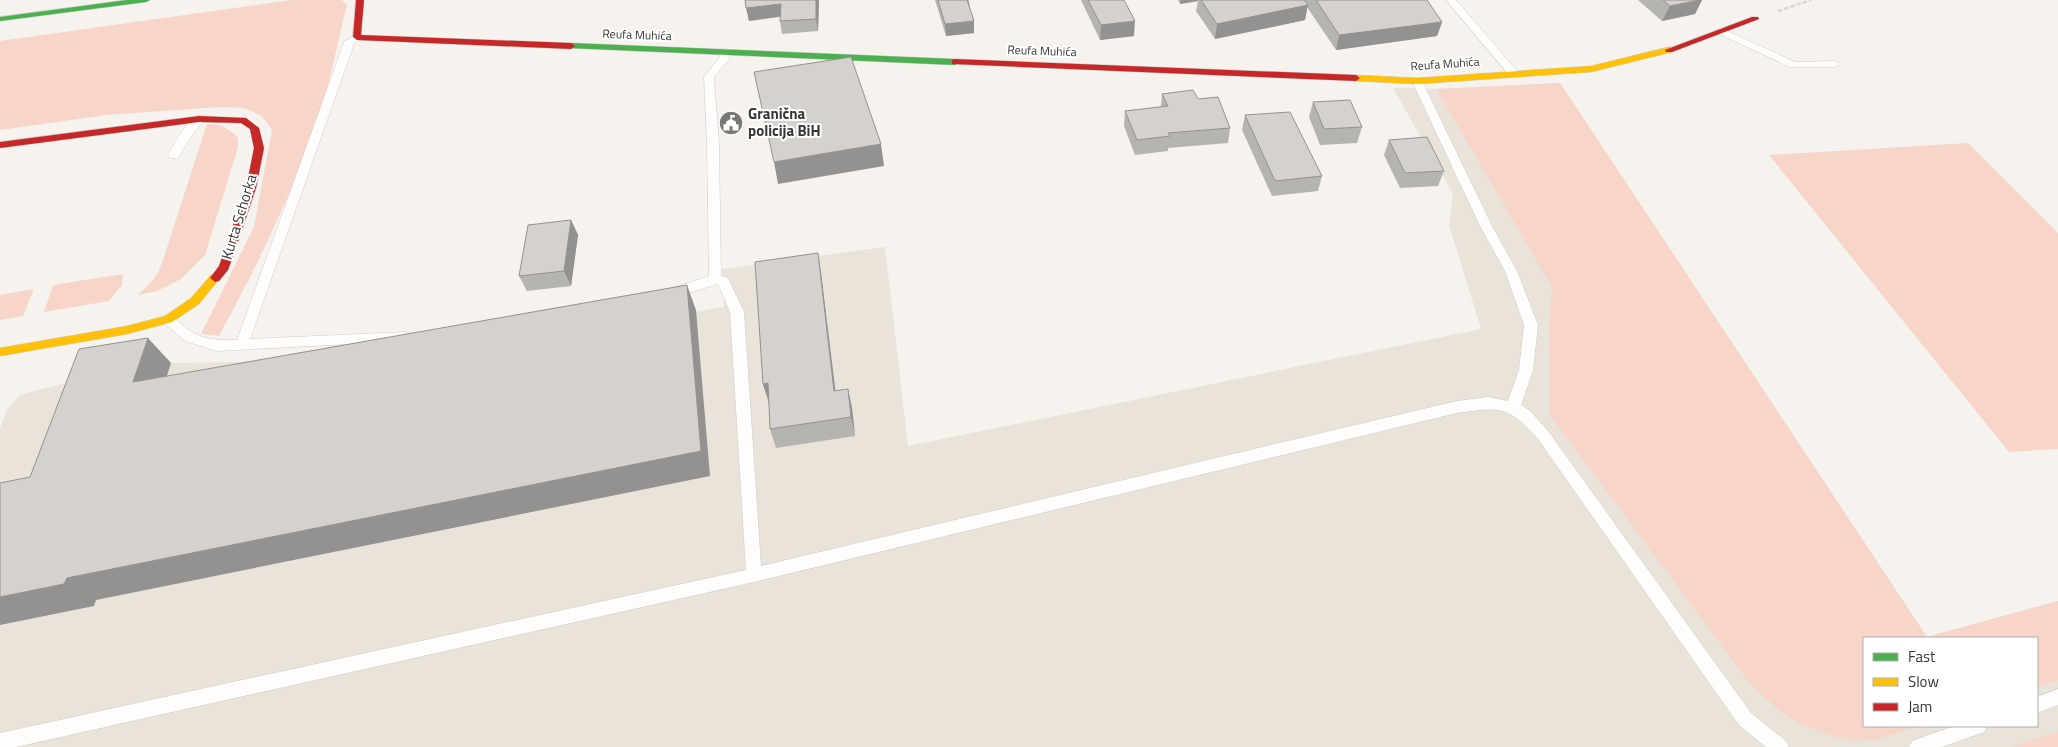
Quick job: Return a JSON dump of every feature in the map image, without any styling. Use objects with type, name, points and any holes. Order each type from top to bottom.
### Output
[{"type":"street","points":[[0,19],[146,0]]},
{"type":"street","points":[[357,37],[360,0]]},
{"type":"street","name":"Reufa Muhića","points":[[357,37],[1416,81],[1591,69],[1665,51],[1755,19]]},
{"type":"street","name":"Kurta Schorka","points":[[0,145],[199,119],[243,120],[254,128],[258,148],[251,188],[224,267],[195,301],[168,319],[127,330],[0,352]]},
{"type":"lane","points":[[1451,0],[1513,74]]},
{"type":"lane","points":[[1720,31],[1782,61],[1794,64],[1835,64]]},
{"type":"lane","points":[[242,344],[349,42],[357,37]]},
{"type":"lane","points":[[715,279],[713,145],[709,77],[724,59],[726,52]]},
{"type":"lane","points":[[1416,81],[1486,226],[1511,271],[1531,324],[1526,370],[1513,407]]},
{"type":"lane","points":[[174,155],[185,136],[199,119]]},
{"type":"lane","points":[[658,297],[715,279],[722,281],[737,312],[754,574]]},
{"type":"lane","points":[[168,319],[177,329],[194,341],[217,346],[416,336]]},
{"type":"lane","points":[[0,742],[754,574],[1456,407],[1488,402],[1513,407],[1526,415],[1543,435],[1745,719],[1780,747]]},
{"type":"lane","points":[[2038,705],[2058,697]]},
{"type":"lane","points":[[1918,747],[1975,727]]},
{"type":"path","points":[[1755,19],[1811,0]]},
{"type":"shaded area","points":[[292,0],[342,0],[347,5],[327,89],[298,173],[247,283],[219,336],[201,334],[254,227],[272,130],[262,116],[244,108],[220,107],[106,115],[0,130],[0,41]]},
{"type":"shaded area","points":[[1560,83],[1927,637],[2058,601],[2058,747],[0,747],[0,428],[7,410],[20,395],[89,377],[171,363],[243,362],[328,355],[443,356],[724,307],[722,269],[885,247],[908,446],[1481,329],[1449,225],[1453,194],[1393,88],[1436,89]]},
{"type":"shaded area","points":[[1560,83],[1927,637],[1863,637],[1863,727],[1916,727],[1875,740],[1842,739],[1802,725],[1781,712],[1751,685],[1549,414],[1549,326],[1552,287],[1436,89]]},
{"type":"shaded area","points":[[207,124],[224,127],[231,132],[238,138],[238,147],[205,255],[181,279],[157,291],[138,295],[154,279],[161,266]]},
{"type":"shaded area","points":[[1968,143],[2058,233],[2058,449],[2009,452],[1769,155]]},
{"type":"shaded area","points":[[123,274],[122,285],[109,301],[44,312],[53,285]]},
{"type":"shaded area","points":[[34,289],[23,316],[0,320],[0,295]]},
{"type":"shaded area","points":[[2058,601],[2058,680],[2038,687],[2038,637],[1927,637]]},
{"type":"shaded area","points":[[2058,731],[2058,747],[2012,747]]},
{"type":"building","points":[[745,0],[816,0],[816,19],[780,21],[781,4],[746,8]]},
{"type":"building","points":[[938,0],[967,0],[974,21],[945,24]]},
{"type":"building","points":[[1088,0],[1124,0],[1135,21],[1101,25]]},
{"type":"building","points":[[1201,0],[1304,0],[1308,5],[1217,24]]},
{"type":"building","points":[[1316,0],[1427,0],[1442,22],[1339,35]]},
{"type":"building","points":[[1663,0],[1700,0],[1670,6]]},
{"type":"building","points":[[851,57],[881,144],[774,162],[754,72]]},
{"type":"building","points":[[1193,90],[1198,99],[1218,97],[1230,128],[1168,133],[1170,136],[1137,140],[1125,111],[1168,106],[1162,94]]},
{"type":"building","points":[[1350,100],[1362,127],[1324,129],[1313,102]]},
{"type":"building","points":[[1290,112],[1322,176],[1275,181],[1245,115]]},
{"type":"building","points":[[1427,137],[1444,171],[1405,173],[1389,140]]},
{"type":"building","points":[[571,220],[564,271],[519,276],[528,225]]},
{"type":"building","points":[[818,253],[834,391],[848,389],[851,417],[770,429],[768,383],[763,384],[755,262]]},
{"type":"building","points":[[687,285],[701,451],[67,578],[64,584],[0,597],[0,483],[30,477],[79,349],[148,338],[133,382]]},
{"type":"traffic: fast","points":[[0,19],[146,0]]},
{"type":"traffic: fast","points":[[571,46],[955,62]]},
{"type":"traffic: slow","points":[[1356,78],[1417,81],[1591,69],[1669,50]]},
{"type":"traffic: slow","points":[[0,352],[127,330],[168,319],[195,301],[215,278]]},
{"type":"traffic: jam","points":[[360,0],[357,37],[571,46]]},
{"type":"traffic: jam","points":[[1669,50],[1755,19]]},
{"type":"traffic: jam","points":[[955,62],[1356,78]]},
{"type":"traffic: jam","points":[[0,145],[168,122],[199,119],[243,120],[254,128],[259,148],[251,188],[230,251],[224,267],[215,278]]},
{"type":"place","name":"Granična policija BiH","points":[[731,123]]}]
